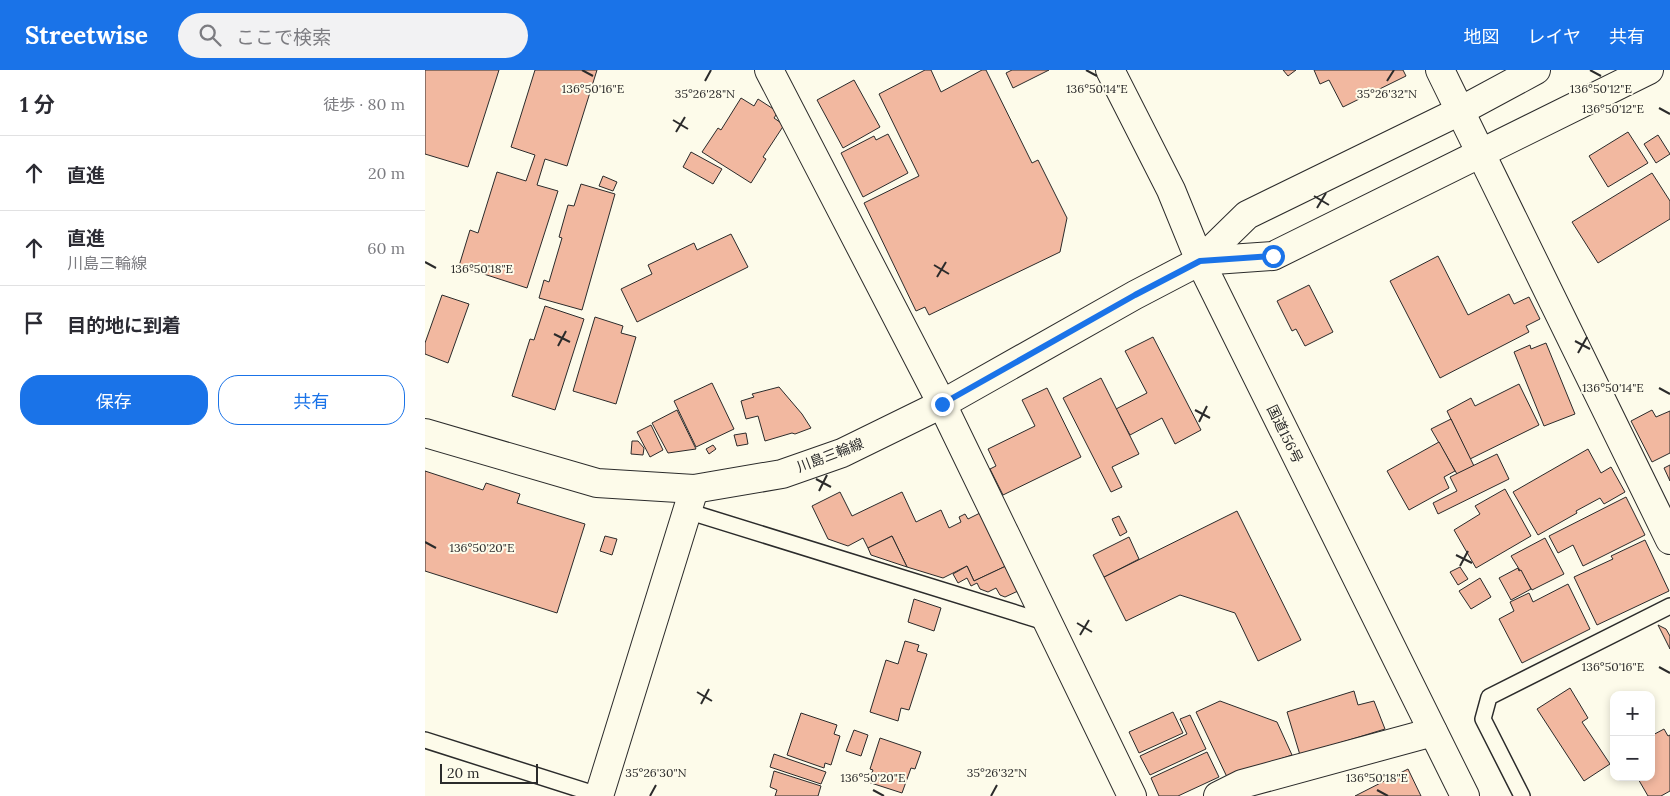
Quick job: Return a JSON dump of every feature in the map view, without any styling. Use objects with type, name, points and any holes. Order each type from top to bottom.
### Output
[{"type":"main road","points":[[769,70],[942,404],[1132,796]]},
{"type":"main road","name":"国道156号","points":[[1111,70],[1171,190],[1200,261],[1465,796]]},
{"type":"main road","points":[[1440,70],[1670,540]]},
{"type":"main road","points":[[1200,261],[1247,215],[1460,111],[1536,70]]},
{"type":"main road","points":[[1200,261],[1273,256],[1649,70]]},
{"type":"main road","name":"川島三輪線","points":[[425,433],[597,483],[691,500],[782,474],[842,453],[942,404],[1200,261]]},
{"type":"main road","points":[[600,796],[691,500]]},
{"type":"main road","points":[[1218,796],[1241,784],[1433,732]]},
{"type":"lane","points":[[691,500],[1048,623]]},
{"type":"lane","points":[[1522,796],[1483,719],[1489,696],[1670,606]]},
{"type":"lane","points":[[425,740],[600,796]]},
{"type":"building","points":[[425,70],[499,70],[468,167],[425,154]]},
{"type":"building","points":[[535,70],[597,70],[567,166],[545,159],[537,185],[558,191],[527,288],[459,266],[470,230],[478,233],[497,172],[526,181],[535,155],[511,147]]},
{"type":"building","points":[[925,70],[931,70],[941,92],[982,70],[986,70],[1032,163],[1038,160],[1067,218],[1060,252],[929,315],[925,307],[916,311],[864,203],[919,176],[879,94]]},
{"type":"building","points":[[1012,70],[1049,70],[1013,88],[1006,73]]},
{"type":"building","points":[[1283,70],[1296,70],[1288,76]]},
{"type":"building","points":[[1314,70],[1403,70],[1406,76],[1343,107],[1329,80],[1320,84]]},
{"type":"building","points":[[854,80],[880,127],[843,148],[817,100]]},
{"type":"building","points":[[741,98],[754,106],[758,99],[778,112],[774,118],[784,125],[763,157],[766,159],[751,183],[702,152],[718,128],[721,130]]},
{"type":"building","points":[[1628,132],[1648,163],[1608,187],[1589,156]]},
{"type":"building","points":[[888,134],[908,173],[863,197],[841,153],[874,136],[876,140]]},
{"type":"building","points":[[1658,135],[1670,154],[1656,163],[1644,144]]},
{"type":"building","points":[[691,152],[722,169],[713,184],[683,167]]},
{"type":"building","points":[[1652,173],[1670,201],[1670,219],[1598,263],[1572,222]]},
{"type":"building","points":[[603,176],[617,182],[613,191],[599,186]]},
{"type":"building","points":[[581,184],[615,194],[582,310],[539,298],[544,280],[549,282],[562,238],[559,237],[568,205],[574,206]]},
{"type":"building","points":[[731,234],[748,267],[637,322],[621,289],[652,274],[648,265],[694,243],[697,250]]},
{"type":"building","points":[[1438,256],[1468,315],[1509,294],[1514,304],[1529,297],[1540,319],[1526,326],[1529,332],[1440,378],[1390,281]]},
{"type":"building","points":[[1309,285],[1333,332],[1305,346],[1296,329],[1292,331],[1277,301]]},
{"type":"building","points":[[442,295],[469,304],[448,363],[425,354],[425,343]]},
{"type":"building","points":[[545,306],[584,319],[555,410],[512,396],[530,339],[534,340]]},
{"type":"building","points":[[595,317],[623,326],[621,333],[636,337],[616,404],[573,391]]},
{"type":"building","points":[[1153,337],[1201,430],[1175,444],[1162,418],[1130,435],[1116,409],[1147,393],[1125,351]]},
{"type":"building","points":[[1546,343],[1575,414],[1544,426],[1514,352],[1530,345],[1531,349]]},
{"type":"building","points":[[1101,378],[1139,454],[1112,467],[1122,487],[1111,492],[1063,398]]},
{"type":"building","points":[[712,383],[734,429],[696,447],[674,401]]},
{"type":"building","points":[[1519,384],[1539,425],[1470,459],[1447,411],[1471,398],[1475,406]]},
{"type":"building","points":[[779,387],[802,414],[811,428],[765,441],[758,416],[746,419],[741,401],[754,397],[752,394]]},
{"type":"building","points":[[1047,388],[1081,457],[1003,495],[990,469],[996,466],[988,449],[1035,426],[1022,400]]},
{"type":"building","points":[[677,410],[696,449],[668,453],[652,423]]},
{"type":"building","points":[[1652,410],[1656,417],[1670,411],[1670,453],[1652,462],[1631,421]]},
{"type":"building","points":[[1451,419],[1474,466],[1457,474],[1431,429]]},
{"type":"building","points":[[651,425],[663,450],[650,457],[637,432]]},
{"type":"building","points":[[746,433],[748,444],[737,446],[734,435]]},
{"type":"building","points":[[632,441],[638,441],[644,448],[643,455],[631,454]]},
{"type":"building","points":[[1439,442],[1455,471],[1444,477],[1449,488],[1409,510],[1387,471]]},
{"type":"building","points":[[713,445],[716,449],[709,454],[706,449]]},
{"type":"building","points":[[1588,449],[1601,473],[1611,467],[1625,492],[1604,504],[1600,498],[1538,535],[1513,492]]},
{"type":"building","points":[[1497,454],[1509,479],[1438,514],[1433,503],[1457,491],[1450,477]]},
{"type":"building","points":[[1670,465],[1670,481],[1664,468]]},
{"type":"building","points":[[425,471],[483,490],[486,483],[520,494],[517,503],[585,524],[557,613],[425,571]]},
{"type":"building","points":[[1505,489],[1531,536],[1476,568],[1454,530],[1480,514],[1475,506]]},
{"type":"building","points":[[840,492],[852,516],[902,492],[916,522],[941,510],[949,528],[961,522],[959,517],[965,514],[968,519],[980,513],[1006,566],[974,581],[967,566],[943,578],[907,567],[892,536],[868,548],[863,538],[848,546],[828,539],[812,506]]},
{"type":"building","points":[[1626,497],[1645,535],[1583,566],[1573,545],[1558,553],[1549,536]]},
{"type":"building","points":[[1237,511],[1301,640],[1258,661],[1235,613],[1180,595],[1126,621],[1104,577]]},
{"type":"building","points":[[1119,516],[1127,532],[1120,536],[1112,519]]},
{"type":"building","points":[[605,536],[617,539],[612,555],[600,551]]},
{"type":"building","points":[[892,536],[907,567],[871,555],[868,548]]},
{"type":"building","points":[[1129,537],[1139,559],[1104,577],[1093,555]]},
{"type":"building","points":[[1545,538],[1564,574],[1532,590],[1511,556]]},
{"type":"building","points":[[1645,540],[1669,591],[1597,625],[1574,577],[1613,559],[1611,556]]},
{"type":"building","points":[[967,566],[974,581],[1006,566],[1018,591],[1005,597],[1000,595],[996,588],[988,592],[980,589],[977,583],[971,586],[967,578],[958,583],[953,574]]},
{"type":"building","points":[[1460,567],[1468,579],[1458,585],[1450,572]]},
{"type":"building","points":[[1518,568],[1531,589],[1511,600],[1499,578]]},
{"type":"building","points":[[1480,578],[1491,597],[1471,609],[1459,591]]},
{"type":"building","points":[[1568,584],[1590,629],[1522,663],[1499,619],[1514,611],[1510,602],[1529,593],[1533,602]]},
{"type":"building","points":[[914,599],[941,608],[934,631],[908,622]]},
{"type":"building","points":[[1658,625],[1666,629],[1670,636],[1670,649]]},
{"type":"building","points":[[905,641],[919,645],[917,651],[927,654],[909,710],[901,708],[898,721],[870,712],[886,660],[898,664]]},
{"type":"building","points":[[1570,688],[1588,718],[1582,722],[1610,764],[1584,781],[1537,709]]},
{"type":"building","points":[[1354,691],[1358,705],[1374,701],[1385,729],[1300,755],[1287,712]]},
{"type":"building","points":[[1220,701],[1277,722],[1292,755],[1227,777],[1196,712]]},
{"type":"building","points":[[1173,712],[1183,733],[1139,753],[1129,732]]},
{"type":"building","points":[[801,713],[837,725],[834,734],[840,736],[831,765],[825,763],[824,768],[787,755]]},
{"type":"building","points":[[1190,715],[1206,749],[1150,775],[1140,756],[1187,734],[1180,719]]},
{"type":"building","points":[[1664,729],[1668,736],[1670,735],[1670,791],[1661,796],[1648,796],[1639,781],[1655,781],[1655,734]]},
{"type":"building","points":[[854,730],[868,735],[861,756],[846,751]]},
{"type":"building","points":[[880,738],[921,752],[915,769],[911,768],[902,793],[868,782],[873,770],[870,769]]},
{"type":"building","points":[[1207,752],[1219,777],[1178,796],[1159,796],[1151,778]]},
{"type":"building","points":[[774,754],[826,772],[821,784],[770,767]]},
{"type":"building","points":[[1408,769],[1421,796],[1355,796]]},
{"type":"building","points":[[774,771],[821,786],[818,796],[775,796],[777,790],[770,787]]},
{"type":"route","points":[[942,404],[1135,295],[1200,261],[1273,256]]}]
